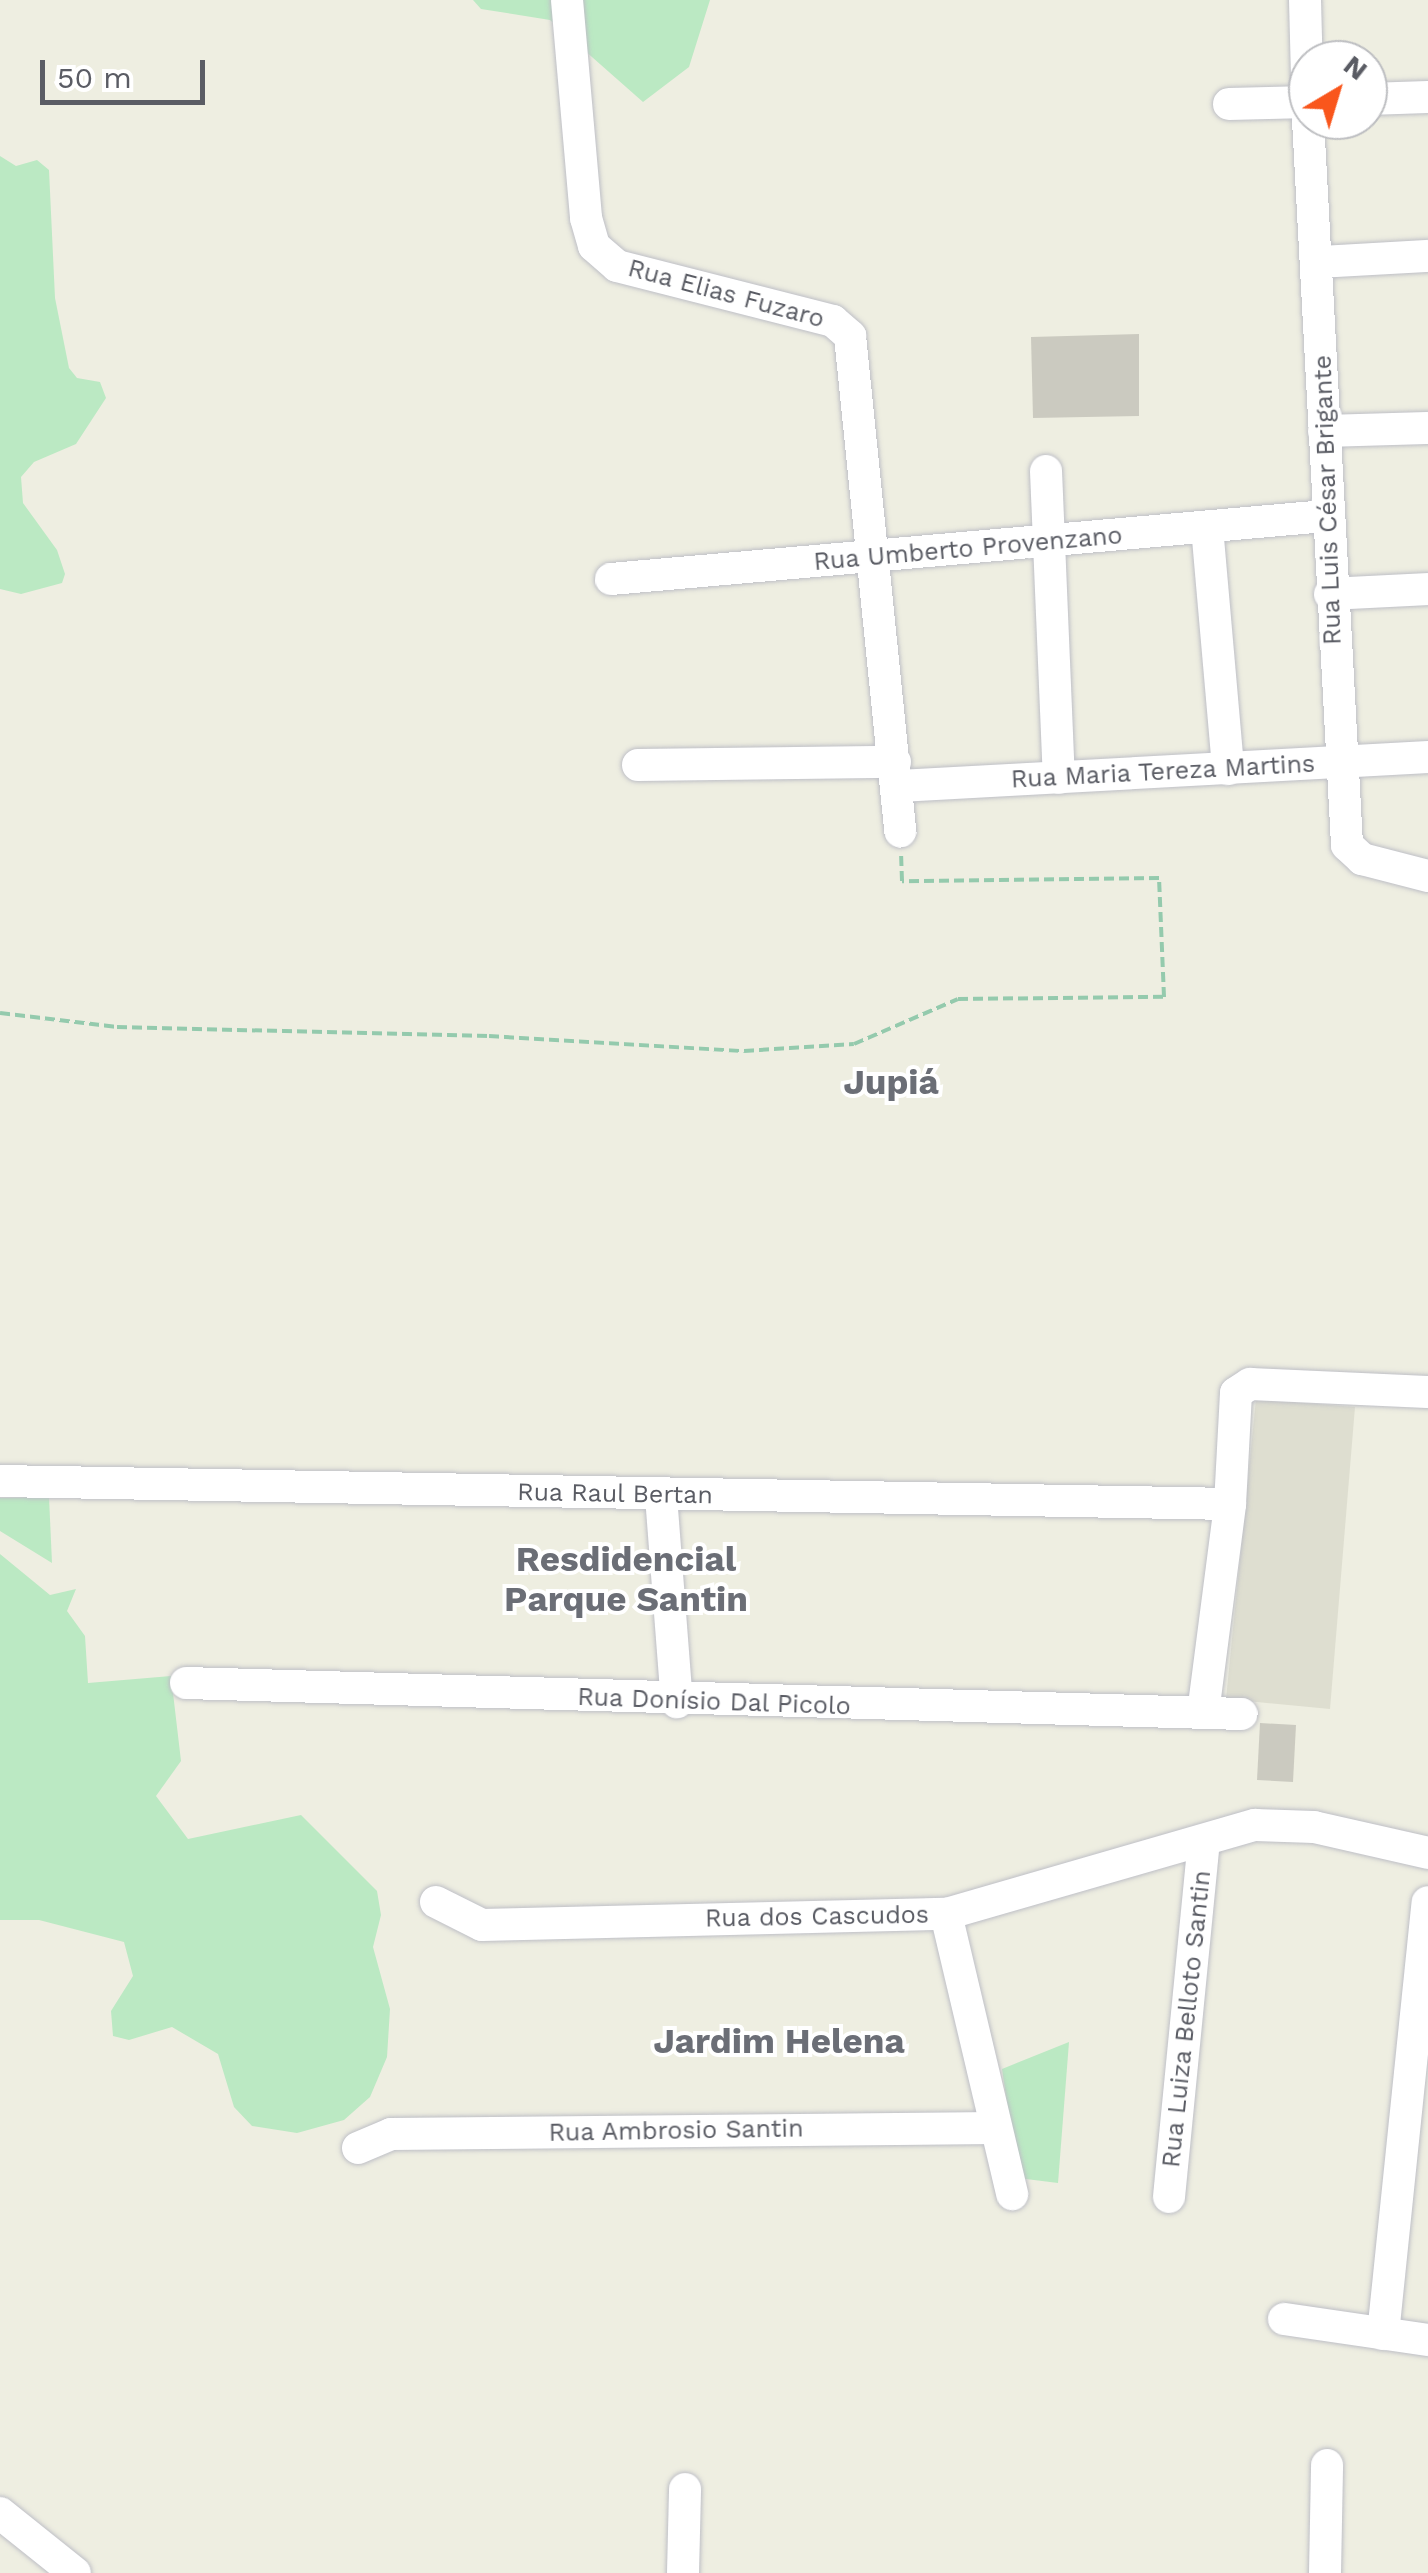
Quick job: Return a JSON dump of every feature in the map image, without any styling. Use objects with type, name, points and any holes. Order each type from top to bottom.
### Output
[{"type":"street","name":"Rua Elias Fuzaro","points":[[567,0],[586,218],[594,246],[617,266],[833,320],[850,336],[876,558],[900,831]]},
{"type":"street","name":"Rua Luis César Brigante","points":[[1306,0],[1306,40]]},
{"type":"street","points":[[1388,98],[1428,97]]},
{"type":"street","points":[[1228,104],[1288,102]]},
{"type":"street","name":"Rua Luis César Brigante","points":[[1310,140],[1320,262],[1326,516],[1347,846],[1375,864],[1428,876]]},
{"type":"street","points":[[1320,262],[1428,256]]},
{"type":"street","points":[[1324,431],[1428,428]]},
{"type":"street","points":[[1046,471],[1059,778]]},
{"type":"street","name":"Rua Umberto Provenzano","points":[[611,578],[1326,516]]},
{"type":"street","points":[[1206,527],[1228,769]]},
{"type":"street","points":[[1330,594],[1428,589]]},
{"type":"street","name":"Rua Maria Tereza Martins","points":[[638,766],[1059,778],[1428,757]]},
{"type":"street","points":[[1203,1713],[1230,1504],[1236,1393],[1250,1384],[1428,1392]]},
{"type":"street","name":"Rua Raul Bertan","points":[[0,1481],[1230,1504]]},
{"type":"street","points":[[661,1496],[677,1702]]},
{"type":"street","name":"Rua Donísio Dal Picolo","points":[[186,1684],[677,1702],[1242,1714]]},
{"type":"street","name":"Rua dos Cascudos","points":[[436,1902],[482,1925],[946,1914],[1256,1825],[1314,1826],[1428,1853]]},
{"type":"street","name":"Rua Luiza Belloto Santin","points":[[1169,2197],[1204,1841]]},
{"type":"street","points":[[1383,2334],[1428,1902]]},
{"type":"street","points":[[946,1914],[1012,2194]]},
{"type":"street","name":"Rua Ambrosio Santin","points":[[358,2148],[391,2134],[996,2128]]},
{"type":"street","points":[[1284,2319],[1428,2340]]},
{"type":"street","points":[[1325,2573],[1327,2464]]},
{"type":"street","points":[[683,2573],[685,2490]]},
{"type":"street","points":[[0,2513],[75,2573]]},
{"type":"path","points":[[0,1013],[117,1027],[489,1036],[744,1051],[854,1044],[958,999],[1164,997],[1158,878],[902,881],[900,831]]},
{"type":"shaded area","points":[[1256,1399],[1355,1407],[1330,1709],[1226,1699]]},
{"type":"green space","points":[[473,0],[710,0],[689,67],[643,102],[550,20],[481,9]]},
{"type":"green space","points":[[0,156],[16,166],[37,160],[49,170],[55,298],[69,368],[77,378],[100,382],[106,398],[76,444],[34,462],[21,477],[23,503],[57,550],[65,574],[62,583],[21,594],[0,589]]},
{"type":"green space","points":[[49,1497],[52,1563],[0,1531],[0,1498]]},
{"type":"green space","points":[[0,1554],[50,1595],[76,1589],[67,1611],[85,1636],[88,1683],[171,1676],[181,1761],[156,1796],[188,1839],[301,1815],[377,1891],[381,1915],[373,1947],[390,2009],[387,2057],[370,2097],[344,2120],[297,2133],[252,2126],[234,2107],[218,2054],[172,2027],[129,2040],[113,2036],[111,2011],[133,1976],[124,1942],[39,1920],[0,1920]]},
{"type":"green space","points":[[1069,2042],[1058,2183],[1018,2178],[1002,2069]]},
{"type":"building","points":[[1139,334],[1139,416],[1033,418],[1031,337]]},
{"type":"building","points":[[1260,1723],[1296,1725],[1293,1782],[1257,1780]]},
{"type":"district","name":"Jupiá","points":[[891,1082]]},
{"type":"district","name":"Resdidencial Parque Santin","points":[[626,1579]]},
{"type":"district","name":"Jardim Helena","points":[[779,2041]]}]
